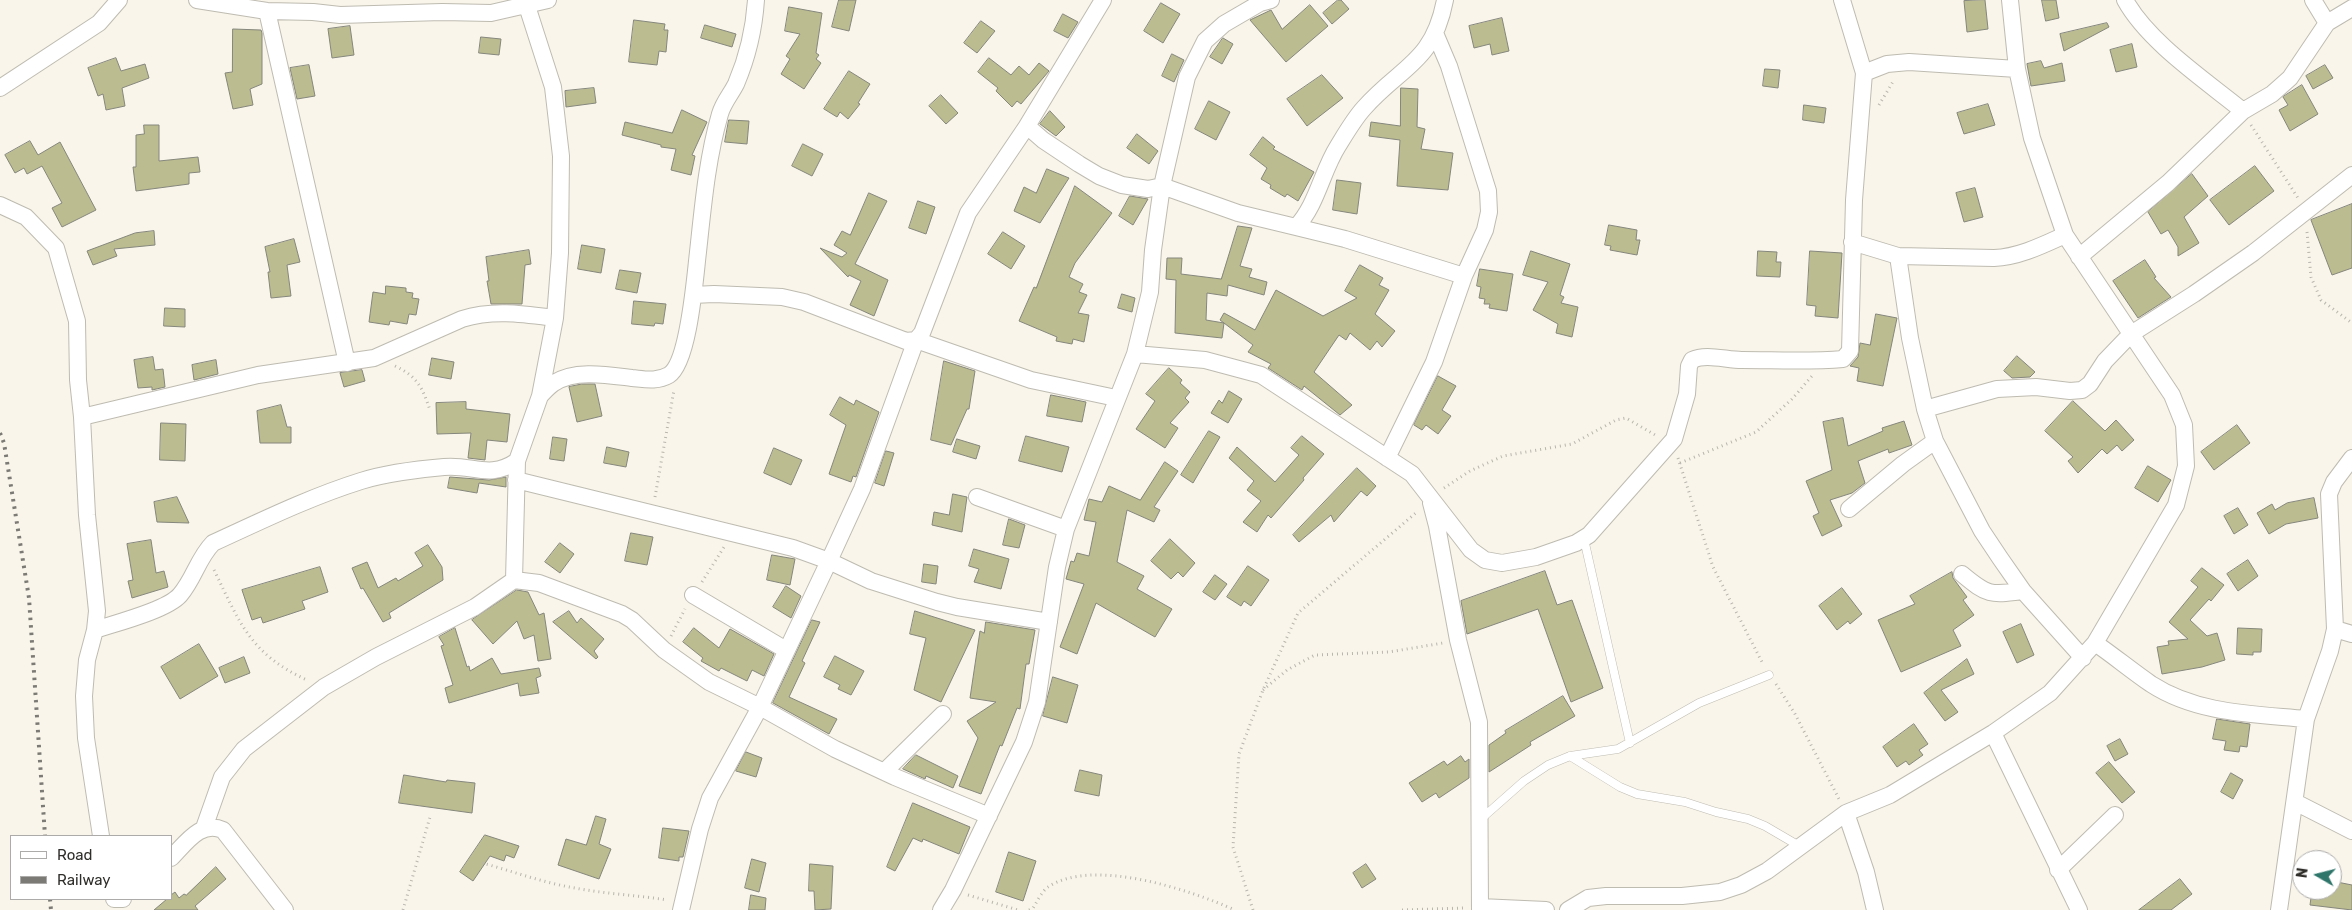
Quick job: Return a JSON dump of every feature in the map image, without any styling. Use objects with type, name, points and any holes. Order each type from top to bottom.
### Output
[{"type":"street","points":[[0,88],[99,23],[118,0]]},
{"type":"street","points":[[197,0],[266,11],[313,12],[342,7],[491,14],[548,0]]},
{"type":"street","points":[[540,396],[553,383],[563,378],[593,374],[648,380],[659,379],[670,374],[679,363],[691,313],[706,182],[715,130],[721,111],[735,86],[747,56],[754,27],[756,0]]},
{"type":"street","points":[[682,906],[700,829],[710,798],[760,708],[862,489],[916,340],[922,333],[968,213],[1027,126],[1103,0]]},
{"type":"street","points":[[1296,227],[1309,207],[1337,148],[1364,108],[1425,52],[1435,33],[1445,0]]},
{"type":"street","points":[[1135,354],[1205,360],[1260,375],[1412,474],[1471,550],[1478,556],[1492,562],[1515,561],[1536,557],[1584,539],[1674,439],[1687,394],[1689,366],[1692,360],[1697,358],[1740,360],[1842,359],[1851,349],[1852,242],[1864,73],[1842,0]]},
{"type":"street","points":[[1568,910],[1588,898],[1606,896],[1682,896],[1720,892],[1741,885],[1767,872],[1846,813],[1890,795],[1993,733],[2050,692],[2096,643],[2176,505],[2186,466],[2184,425],[2172,395],[2065,235],[2032,138],[2017,69],[2010,0]]},
{"type":"street","points":[[2125,0],[2134,16],[2148,33],[2243,111]]},
{"type":"street","points":[[2313,0],[2327,23]]},
{"type":"street","points":[[941,910],[953,890],[1024,742],[1037,702],[1057,567],[1066,529],[1116,398],[1135,354],[1150,292],[1153,250],[1162,186],[1188,76],[1205,41],[1224,24],[1262,1]]},
{"type":"street","points":[[514,580],[517,461],[540,396],[555,318],[560,253],[561,156],[553,87],[527,6]]},
{"type":"street","points":[[2079,257],[2168,183],[2243,111],[2272,94],[2290,78],[2327,23],[2352,8]]},
{"type":"street","points":[[266,11],[347,363]]},
{"type":"street","points":[[1387,458],[1434,362],[1464,276],[1485,230],[1488,212],[1488,191],[1448,66],[1435,33]]},
{"type":"street","points":[[1864,73],[1888,64],[1909,62],[2017,69]]},
{"type":"street","points":[[1027,126],[1058,151],[1100,176],[1122,185],[1136,188],[1162,186],[1238,213],[1361,244],[1464,276]]},
{"type":"street","points":[[1925,409],[1997,390],[2036,387],[2074,391],[2082,390],[2090,384],[2102,364],[2131,334],[2194,294],[2253,253],[2352,175]]},
{"type":"street","points":[[0,205],[26,218],[56,248],[77,320],[78,380],[82,416],[87,515],[97,611],[95,630],[87,660],[84,696],[86,738],[101,835]]},
{"type":"street","points":[[1852,242],[1898,256],[2004,258],[2035,249],[2065,235]]},
{"type":"street","points":[[1898,256],[1910,338],[1925,409],[1935,441],[1982,531],[2023,590],[2083,658]]},
{"type":"street","points":[[693,295],[782,297],[804,302],[906,340],[916,340],[1031,380],[1116,398]]},
{"type":"street","points":[[82,416],[258,375],[374,358],[462,318],[478,314],[513,313],[555,318]]},
{"type":"street","points":[[1849,509],[1903,464],[1935,441]]},
{"type":"street","points":[[2280,910],[2306,719],[2330,651],[2335,629],[2328,501],[2330,489],[2352,458]]},
{"type":"street","points":[[95,630],[168,605],[186,588],[205,551],[212,543],[285,510],[362,481],[445,466],[495,471],[505,469],[517,461]]},
{"type":"street","points":[[516,480],[776,543],[829,561],[871,581],[938,602],[957,607],[1048,622]]},
{"type":"street","points":[[977,497],[1066,529]]},
{"type":"street","points":[[1430,498],[1438,526],[1458,640],[1479,722],[1480,908],[1546,910]]},
{"type":"street","points":[[1962,574],[1978,587],[1988,592],[1998,594],[2023,590]]},
{"type":"street","points":[[172,857],[204,828],[222,778],[244,749],[324,687],[376,657],[475,607],[514,580],[539,583],[622,614],[632,620],[664,650],[690,670],[835,749],[884,772],[989,816]]},
{"type":"street","points":[[693,594],[786,650]]},
{"type":"street","points":[[2335,629],[2352,634]]},
{"type":"street","points":[[2096,643],[2152,685],[2188,702],[2222,711],[2306,719]]},
{"type":"street","points":[[884,772],[942,714]]},
{"type":"street","points":[[1993,733],[2079,910]]},
{"type":"street","points":[[2295,802],[2352,831]]},
{"type":"street","points":[[1846,813],[1866,872],[1875,910]]},
{"type":"street","points":[[2058,870],[2115,815]]},
{"type":"street","points":[[204,828],[214,826],[223,830],[285,910]]},
{"type":"lane","points":[[1584,539],[1630,744]]},
{"type":"lane","points":[[1480,820],[1524,781],[1548,765],[1570,756],[1608,752],[1630,744],[1699,703],[1769,675]]},
{"type":"lane","points":[[1570,756],[1629,790],[1651,797],[1685,802],[1748,820],[1765,826],[1801,847]]},
{"type":"path","points":[[1859,128],[1875,112],[1896,77],[1909,62]]},
{"type":"path","points":[[2243,111],[2267,152],[2306,210],[2311,278],[2321,300],[2352,323]]},
{"type":"path","points":[[374,358],[398,368],[416,379],[430,410]]},
{"type":"path","points":[[1680,463],[1751,435],[1761,428],[1804,386],[1822,360]]},
{"type":"path","points":[[653,512],[679,363]]},
{"type":"path","points":[[1253,910],[1233,847],[1239,754],[1262,690],[1298,613],[1409,520],[1430,498],[1470,471],[1503,456],[1572,444],[1616,420],[1626,418],[1670,444],[1680,463],[1713,567],[1769,675],[1795,714],[1846,813]]},
{"type":"path","points":[[205,551],[245,632],[258,648],[284,669],[324,687]]},
{"type":"path","points":[[1262,690],[1287,670],[1315,655],[1389,652],[1458,640]]},
{"type":"path","points":[[403,910],[430,816]]},
{"type":"path","points":[[482,863],[572,888],[605,893],[633,894],[682,906]]},
{"type":"path","points":[[1029,910],[1033,908],[1046,888],[1058,881],[1078,877],[1110,876],[1158,882],[1235,910]]},
{"type":"path","points":[[953,890],[1018,910]]},
{"type":"path","points":[[1402,910],[1480,908]]},
{"type":"building","points":[[839,0],[856,0],[849,31],[832,27]]},
{"type":"building","points":[[1338,0],[1341,0],[1349,9],[1332,24],[1323,13]]},
{"type":"building","points":[[1985,0],[1988,29],[1967,32],[1964,1]]},
{"type":"building","points":[[2042,0],[2056,0],[2059,18],[2046,21]]},
{"type":"building","points":[[1161,3],[1180,14],[1163,43],[1144,31]]},
{"type":"building","points":[[1310,5],[1328,26],[1286,62],[1250,20],[1271,10],[1282,29]]},
{"type":"building","points":[[789,7],[822,13],[816,53],[819,55],[816,59],[821,63],[804,89],[781,74],[790,59],[786,56],[800,34],[785,31]]},
{"type":"building","points":[[1063,14],[1078,22],[1068,38],[1054,31]]},
{"type":"building","points":[[1502,18],[1509,51],[1492,55],[1490,44],[1474,48],[1469,26]]},
{"type":"building","points":[[634,20],[665,24],[664,30],[668,30],[666,52],[659,51],[657,65],[629,62]]},
{"type":"building","points":[[981,21],[995,31],[977,53],[964,43]]},
{"type":"building","points":[[2107,23],[2109,27],[2064,51],[2060,34]]},
{"type":"building","points":[[705,25],[736,34],[732,47],[701,38]]},
{"type":"building","points":[[350,26],[354,55],[332,58],[328,29]]},
{"type":"building","points":[[233,29],[261,30],[262,84],[250,89],[253,105],[233,109],[225,73],[232,72]]},
{"type":"building","points":[[481,37],[501,39],[499,55],[479,53]]},
{"type":"building","points":[[1223,38],[1233,44],[1222,64],[1210,57]]},
{"type":"building","points":[[2132,44],[2137,67],[2116,72],[2110,50]]},
{"type":"building","points":[[1172,54],[1184,60],[1174,82],[1162,76]]},
{"type":"building","points":[[116,58],[121,71],[145,64],[149,78],[122,88],[125,106],[106,110],[103,94],[98,96],[88,68]]},
{"type":"building","points":[[989,58],[1011,75],[1019,66],[1029,75],[1039,63],[1049,71],[1021,104],[1017,101],[1012,107],[996,91],[998,88],[978,72]]},
{"type":"building","points":[[2041,61],[2044,68],[2062,63],[2065,81],[2031,86],[2027,64]]},
{"type":"building","points":[[309,65],[315,96],[297,99],[290,68]]},
{"type":"building","points":[[2325,65],[2333,78],[2313,89],[2306,76]]},
{"type":"building","points":[[1765,69],[1780,70],[1778,88],[1763,86]]},
{"type":"building","points":[[849,71],[870,84],[858,103],[860,104],[848,119],[840,112],[837,117],[824,109]]},
{"type":"building","points":[[1322,75],[1343,98],[1307,126],[1287,99]]},
{"type":"building","points":[[2302,85],[2318,114],[2290,131],[2279,110],[2288,105],[2283,97]]},
{"type":"building","points":[[594,88],[596,103],[566,107],[565,91]]},
{"type":"building","points":[[1401,88],[1418,89],[1417,127],[1425,129],[1421,149],[1453,153],[1448,190],[1397,186],[1400,140],[1369,136],[1371,122],[1400,126]]},
{"type":"building","points":[[941,95],[958,113],[946,124],[929,106]]},
{"type":"building","points":[[1209,101],[1230,112],[1216,140],[1195,129]]},
{"type":"building","points":[[1988,104],[1995,125],[1964,134],[1957,113]]},
{"type":"building","points":[[1804,105],[1826,108],[1824,123],[1803,120]]},
{"type":"building","points":[[682,110],[707,122],[692,155],[695,156],[691,175],[671,170],[676,149],[661,147],[661,145],[622,135],[625,122],[672,133]]},
{"type":"building","points":[[1050,111],[1065,127],[1056,136],[1040,124]]},
{"type":"building","points":[[729,120],[749,121],[747,144],[725,142]]},
{"type":"building","points":[[144,125],[159,125],[159,161],[198,157],[200,172],[189,173],[189,184],[136,191],[133,167],[136,167],[136,135],[144,134]]},
{"type":"building","points":[[1137,134],[1158,151],[1149,164],[1127,148]]},
{"type":"building","points":[[1263,137],[1275,147],[1273,149],[1314,172],[1298,201],[1287,194],[1285,197],[1270,188],[1271,185],[1261,179],[1267,168],[1250,155]]},
{"type":"building","points":[[30,141],[38,155],[60,142],[96,210],[62,227],[52,208],[62,203],[42,166],[27,174],[24,168],[15,173],[5,155]]},
{"type":"building","points":[[803,144],[823,154],[812,176],[792,166]]},
{"type":"building","points":[[2255,166],[2274,191],[2229,225],[2210,200]]},
{"type":"building","points":[[1047,169],[1069,178],[1040,223],[1014,211],[1024,187],[1036,193]]},
{"type":"building","points":[[2192,174],[2208,196],[2184,217],[2199,243],[2178,256],[2178,247],[2168,230],[2161,234],[2148,212]]},
{"type":"building","points":[[1337,180],[1361,183],[1357,214],[1333,210]]},
{"type":"building","points":[[1075,186],[1112,213],[1075,263],[1069,277],[1083,284],[1079,292],[1087,295],[1078,313],[1089,315],[1084,342],[1073,339],[1072,344],[1056,341],[1057,337],[1019,321],[1034,287],[1036,288]]},
{"type":"building","points":[[1975,188],[1983,217],[1964,222],[1956,193]]},
{"type":"building","points":[[869,193],[887,201],[855,264],[888,280],[874,316],[850,305],[861,281],[849,275],[848,277],[820,248],[842,257],[847,253],[834,245],[842,231],[850,235]]},
{"type":"building","points":[[1130,196],[1148,199],[1133,225],[1119,216]]},
{"type":"building","points":[[918,201],[935,207],[926,234],[909,228]]},
{"type":"building","points":[[2352,204],[2352,268],[2332,275],[2311,220]]},
{"type":"building","points":[[1609,225],[1637,230],[1636,240],[1640,240],[1637,255],[1610,250],[1611,246],[1605,245]]},
{"type":"building","points":[[1238,226],[1252,228],[1240,266],[1252,269],[1249,277],[1267,282],[1264,295],[1228,285],[1227,296],[1207,293],[1206,320],[1224,323],[1222,338],[1175,333],[1176,280],[1166,279],[1167,258],[1182,258],[1181,274],[1221,279]]},
{"type":"building","points":[[154,231],[155,245],[114,249],[117,256],[93,265],[87,251],[135,233]]},
{"type":"building","points":[[1003,232],[1025,246],[1011,269],[988,254]]},
{"type":"building","points":[[294,239],[300,262],[287,265],[291,296],[271,298],[268,272],[270,272],[265,247]]},
{"type":"building","points":[[582,245],[605,249],[601,273],[578,269]]},
{"type":"building","points":[[529,250],[531,264],[525,265],[522,304],[491,304],[487,281],[489,281],[486,257]]},
{"type":"building","points":[[1531,251],[1570,264],[1560,295],[1564,297],[1561,303],[1578,307],[1572,337],[1556,333],[1558,324],[1533,310],[1548,282],[1523,275]]},
{"type":"building","points":[[1758,251],[1777,252],[1776,262],[1781,262],[1780,277],[1757,276]]},
{"type":"building","points":[[1810,251],[1842,253],[1838,318],[1815,316],[1816,306],[1807,305]]},
{"type":"building","points":[[2145,260],[2156,277],[2154,278],[2171,297],[2138,318],[2113,281]]},
{"type":"building","points":[[1360,265],[1383,278],[1379,285],[1389,290],[1375,314],[1395,331],[1382,347],[1377,341],[1370,350],[1350,333],[1346,340],[1339,335],[1314,372],[1352,405],[1340,415],[1304,386],[1302,390],[1268,368],[1271,364],[1248,352],[1253,345],[1220,320],[1224,313],[1255,330],[1276,290],[1323,316],[1357,298],[1345,291]]},
{"type":"building","points":[[1480,269],[1513,274],[1507,311],[1489,308],[1490,304],[1484,304],[1485,299],[1479,298],[1481,287],[1477,286]]},
{"type":"building","points":[[620,270],[641,273],[637,293],[616,289]]},
{"type":"building","points":[[386,286],[406,288],[406,292],[413,293],[412,298],[419,299],[416,315],[409,314],[407,324],[390,321],[389,325],[369,322],[373,292],[385,294]]},
{"type":"building","points":[[1122,294],[1135,298],[1132,312],[1118,308]]},
{"type":"building","points":[[634,301],[666,304],[663,324],[655,323],[654,326],[632,324]]},
{"type":"building","points":[[165,308],[185,309],[185,327],[164,326]]},
{"type":"building","points":[[1876,314],[1897,318],[1883,386],[1857,381],[1859,368],[1850,366],[1858,357],[1860,343],[1870,345]]},
{"type":"building","points":[[2017,356],[2035,372],[2030,377],[2012,378],[2004,371]]},
{"type":"building","points":[[153,357],[155,370],[163,369],[165,387],[152,390],[152,387],[138,388],[134,360]]},
{"type":"building","points":[[432,358],[454,362],[451,379],[429,375]]},
{"type":"building","points":[[216,360],[218,374],[194,380],[192,365]]},
{"type":"building","points":[[944,361],[975,371],[969,409],[967,409],[951,445],[931,440]]},
{"type":"building","points":[[1169,368],[1182,380],[1180,383],[1190,392],[1185,398],[1189,402],[1170,423],[1178,428],[1165,448],[1136,429],[1155,401],[1146,394]]},
{"type":"building","points":[[362,370],[365,381],[344,387],[340,373]]},
{"type":"building","points":[[1438,376],[1456,386],[1442,410],[1451,416],[1438,434],[1426,425],[1422,430],[1414,425]]},
{"type":"building","points":[[595,384],[602,416],[577,422],[569,387]]},
{"type":"building","points":[[1229,391],[1242,399],[1228,423],[1211,413],[1219,400],[1222,403]]},
{"type":"building","points":[[1051,395],[1086,402],[1082,422],[1047,416]]},
{"type":"building","points":[[840,397],[854,405],[856,400],[879,412],[856,477],[853,476],[851,482],[829,474],[846,425],[830,415]]},
{"type":"building","points":[[2073,401],[2105,431],[2116,420],[2134,440],[2122,451],[2117,445],[2107,454],[2102,449],[2078,473],[2068,461],[2073,457],[2045,431]]},
{"type":"building","points":[[466,402],[466,409],[510,414],[507,442],[487,440],[485,460],[468,458],[471,433],[437,434],[436,403]]},
{"type":"building","points":[[281,405],[287,427],[291,427],[291,443],[260,443],[257,411]]},
{"type":"building","points":[[1843,418],[1848,446],[1883,431],[1882,428],[1904,421],[1912,445],[1889,453],[1888,449],[1858,461],[1865,483],[1852,493],[1830,500],[1842,526],[1822,536],[1813,516],[1819,513],[1806,481],[1832,470],[1823,422]]},
{"type":"building","points":[[161,423],[186,424],[185,461],[160,460]]},
{"type":"building","points":[[2237,425],[2250,443],[2214,470],[2201,452]]},
{"type":"building","points":[[1209,431],[1220,437],[1193,483],[1181,475]]},
{"type":"building","points":[[1026,436],[1069,447],[1062,472],[1019,461]]},
{"type":"building","points":[[1302,436],[1324,454],[1271,518],[1268,515],[1257,532],[1243,522],[1261,501],[1247,490],[1254,481],[1229,458],[1237,447],[1275,482],[1299,455],[1291,448]]},
{"type":"building","points":[[553,437],[567,439],[564,461],[550,459]]},
{"type":"building","points":[[957,439],[980,446],[976,459],[953,452]]},
{"type":"building","points":[[607,447],[629,452],[626,467],[604,463]]},
{"type":"building","points":[[774,448],[802,460],[791,485],[764,473]]},
{"type":"building","points":[[886,451],[894,453],[884,486],[875,483]]},
{"type":"building","points":[[1165,462],[1178,471],[1154,507],[1160,510],[1154,522],[1127,510],[1117,562],[1144,576],[1137,589],[1172,609],[1155,637],[1096,603],[1077,654],[1060,647],[1084,584],[1066,579],[1071,561],[1074,562],[1077,553],[1089,556],[1096,522],[1084,520],[1089,499],[1102,502],[1109,486],[1140,500]]},
{"type":"building","points":[[2148,466],[2171,480],[2158,502],[2135,488]]},
{"type":"building","points":[[1357,468],[1376,486],[1367,496],[1361,491],[1334,522],[1331,515],[1299,542],[1293,535]]},
{"type":"building","points":[[450,477],[489,480],[506,477],[506,487],[479,483],[477,493],[448,488]]},
{"type":"building","points":[[953,494],[967,497],[962,532],[932,525],[934,512],[949,515]]},
{"type":"building","points":[[177,497],[189,523],[157,522],[154,502]]},
{"type":"building","points":[[2314,498],[2318,518],[2286,524],[2269,534],[2257,513],[2272,504],[2275,510],[2287,503]]},
{"type":"building","points":[[2238,508],[2248,525],[2234,534],[2224,516]]},
{"type":"building","points":[[1009,519],[1025,525],[1019,548],[1003,545]]},
{"type":"building","points":[[631,533],[653,537],[647,565],[625,561]]},
{"type":"building","points":[[1170,539],[1195,563],[1183,577],[1178,572],[1171,579],[1151,561]]},
{"type":"building","points":[[151,540],[156,573],[164,571],[168,587],[132,598],[128,581],[133,580],[127,544]]},
{"type":"building","points":[[560,543],[574,554],[560,573],[545,562]]},
{"type":"building","points":[[428,545],[442,567],[443,580],[389,613],[391,618],[383,622],[363,588],[361,589],[352,568],[367,562],[378,588],[396,578],[398,581],[423,566],[415,553]]},
{"type":"building","points":[[974,549],[1009,559],[1001,589],[974,582],[979,569],[969,566]]},
{"type":"building","points":[[772,555],[795,559],[790,585],[767,580]]},
{"type":"building","points":[[2248,560],[2258,576],[2238,591],[2227,574]]},
{"type":"building","points":[[924,564],[938,566],[936,584],[922,582]]},
{"type":"building","points":[[1248,566],[1269,580],[1251,606],[1244,601],[1241,606],[1227,597]]},
{"type":"building","points":[[320,567],[328,592],[302,601],[305,609],[263,623],[261,617],[252,620],[242,590]]},
{"type":"building","points":[[2202,568],[2224,585],[2211,601],[2209,599],[2190,620],[2207,636],[2217,633],[2225,660],[2202,667],[2162,674],[2157,647],[2169,645],[2168,641],[2188,639],[2169,622],[2198,587],[2191,581]]},
{"type":"building","points":[[1545,571],[1557,605],[1572,600],[1603,688],[1571,702],[1538,609],[1467,634],[1461,601]]},
{"type":"building","points":[[1952,572],[1953,578],[1967,597],[1963,600],[1974,615],[1953,630],[1961,646],[1901,672],[1878,620],[1915,604],[1910,596]]},
{"type":"building","points":[[1215,575],[1227,584],[1215,600],[1203,592]]},
{"type":"building","points":[[786,586],[801,596],[791,618],[773,607]]},
{"type":"building","points":[[1842,588],[1862,614],[1850,624],[1848,621],[1837,630],[1819,606]]},
{"type":"building","points":[[517,590],[528,592],[539,615],[544,613],[551,659],[538,661],[534,635],[524,639],[517,621],[493,644],[472,620]]},
{"type":"building","points":[[569,611],[577,623],[581,618],[604,639],[594,651],[598,657],[596,659],[553,622]]},
{"type":"building","points":[[915,611],[975,630],[941,702],[914,690],[926,638],[910,634]]},
{"type":"building","points":[[812,620],[820,622],[802,661],[805,663],[789,697],[837,719],[829,734],[773,703]]},
{"type":"building","points":[[986,622],[1035,630],[1029,664],[1026,664],[1020,709],[1017,708],[1002,746],[1000,745],[981,794],[959,786],[978,738],[967,721],[996,702],[970,698],[980,631],[984,633]]},
{"type":"building","points":[[2021,624],[2034,655],[2017,663],[2003,632]]},
{"type":"building","points":[[455,628],[467,667],[469,666],[470,671],[492,658],[501,674],[539,668],[541,676],[536,678],[539,693],[520,696],[518,683],[449,703],[445,688],[453,685],[441,646],[444,645],[439,637]]},
{"type":"building","points":[[694,628],[719,648],[730,629],[774,654],[764,676],[752,670],[747,681],[721,668],[719,671],[701,661],[703,658],[683,642]]},
{"type":"building","points":[[2238,628],[2262,629],[2261,652],[2253,652],[2253,655],[2237,654]]},
{"type":"building","points":[[199,644],[218,676],[180,699],[161,667]]},
{"type":"building","points":[[835,656],[864,671],[851,695],[838,689],[840,685],[824,677]]},
{"type":"building","points":[[244,657],[250,673],[225,683],[219,668]]},
{"type":"building","points":[[1967,659],[1974,674],[1941,690],[1958,712],[1945,721],[1924,693]]},
{"type":"building","points":[[1053,677],[1078,685],[1067,723],[1043,716]]},
{"type":"building","points":[[1563,696],[1575,716],[1530,742],[1531,745],[1489,772],[1489,745],[1506,733],[1505,731]]},
{"type":"building","points":[[2217,719],[2250,724],[2247,747],[2240,746],[2239,752],[2224,750],[2226,741],[2213,739]]},
{"type":"building","points":[[1914,724],[1928,744],[1919,750],[1923,755],[1909,765],[1906,761],[1897,767],[1883,747]]},
{"type":"building","points":[[2120,739],[2128,754],[2115,761],[2107,746]]},
{"type":"building","points":[[746,752],[762,758],[756,777],[736,771]]},
{"type":"building","points":[[916,755],[958,776],[953,788],[926,776],[925,779],[903,769]]},
{"type":"building","points":[[1461,756],[1465,762],[1469,759],[1469,778],[1439,798],[1436,793],[1422,802],[1409,783],[1444,761],[1447,765]]},
{"type":"building","points":[[2109,762],[2135,792],[2122,803],[2096,773]]},
{"type":"building","points":[[1080,770],[1102,775],[1099,796],[1075,791]]},
{"type":"building","points":[[2231,773],[2243,780],[2233,799],[2221,792]]},
{"type":"building","points":[[404,775],[446,782],[447,780],[475,783],[472,813],[399,803]]},
{"type":"building","points":[[913,803],[970,827],[959,854],[923,839],[922,842],[913,838],[895,871],[887,867]]},
{"type":"building","points":[[596,816],[606,819],[599,844],[611,849],[599,879],[558,865],[566,839],[586,845]]},
{"type":"building","points":[[663,828],[689,831],[683,857],[679,857],[679,861],[659,858]]},
{"type":"building","points":[[485,835],[519,846],[514,858],[506,855],[504,861],[490,856],[473,881],[460,872]]},
{"type":"building","points":[[1009,852],[1036,861],[1023,901],[996,892]]},
{"type":"building","points":[[752,859],[766,863],[759,892],[745,888]]},
{"type":"building","points":[[810,864],[833,866],[831,909],[815,910],[814,891],[809,891]]},
{"type":"building","points":[[1366,864],[1376,879],[1362,888],[1353,873]]},
{"type":"building","points":[[216,867],[226,879],[195,906],[198,910],[154,910],[166,900],[172,900],[172,894],[175,892],[179,898],[184,894],[186,895]]},
{"type":"building","points":[[2180,879],[2192,894],[2171,910],[2139,910]]},
{"type":"building","points":[[2342,883],[2352,885],[2352,910],[2310,905],[2311,900],[2342,900]]},
{"type":"building","points":[[751,895],[766,898],[765,910],[749,910]]},
{"type":"railway","points":[[0,433],[4,443],[29,598],[45,835]]},
{"type":"railway","points":[[50,900],[51,910]]}]
